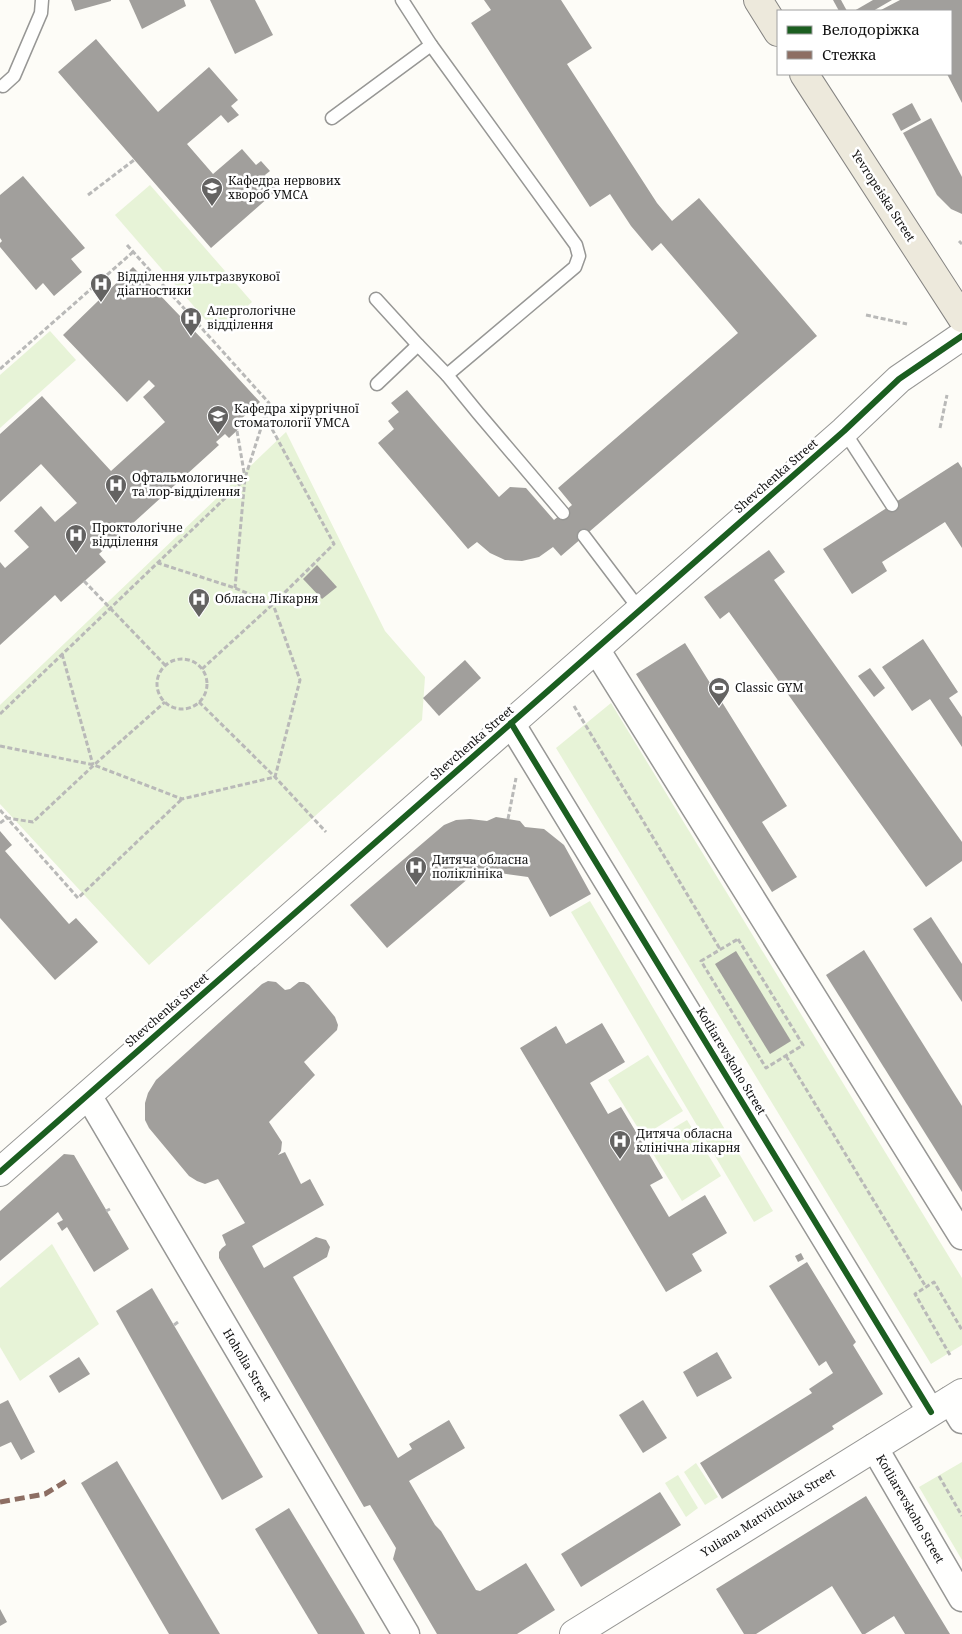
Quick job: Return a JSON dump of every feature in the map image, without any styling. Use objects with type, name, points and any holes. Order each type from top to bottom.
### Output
[{"type":"main road","points":[[758,0],[777,30]]},
{"type":"main road","name":"Yevropeiska Street","points":[[805,75],[962,318]]},
{"type":"street","name":"Shevchenka Street","points":[[0,1172],[844,431],[899,379],[962,336]]},
{"type":"street","points":[[596,649],[962,1236]]},
{"type":"street","name":"Kotliarevskoho Street","points":[[511,723],[951,1406]]},
{"type":"street","name":"Hoholia Street","points":[[88,1095],[406,1634]]},
{"type":"street","name":"Yuliana Matviichuka Street","points":[[574,1634],[874,1447],[951,1406]]},
{"type":"street","name":"Kotliarevskoho Street","points":[[874,1447],[962,1598]]},
{"type":"lane","points":[[3,86],[14,76],[41,13],[42,0]]},
{"type":"lane","points":[[402,0],[431,45],[576,245],[579,256],[575,267],[447,375]]},
{"type":"lane","points":[[332,118],[431,45]]},
{"type":"lane","points":[[376,299],[447,375],[563,513]]},
{"type":"lane","points":[[377,384],[418,345]]},
{"type":"lane","points":[[844,431],[892,505]]},
{"type":"lane","points":[[584,536],[640,610]]},
{"type":"path","points":[[88,195],[134,160]]},
{"type":"path","points":[[127,245],[269,402],[245,478],[235,588]]},
{"type":"path","points":[[0,369],[133,252]]},
{"type":"path","points":[[866,315],[907,324]]},
{"type":"path","points":[[940,428],[947,395]]},
{"type":"path","points":[[202,669],[334,544],[265,415]]},
{"type":"path","points":[[236,431],[245,478]]},
{"type":"path","points":[[0,714],[245,478]]},
{"type":"path","points":[[158,562],[235,588],[272,604],[300,680],[275,777]]},
{"type":"path","points":[[84,581],[165,665]]},
{"type":"path","points":[[62,654],[94,765]]},
{"type":"path","points":[[183,659],[193,661],[202,669],[206,675],[207,685],[205,694],[199,702],[186,709],[171,707],[160,696],[157,680],[165,665],[174,660],[183,659]]},
{"type":"path","points":[[0,823],[7,818],[33,822],[165,702]]},
{"type":"path","points":[[199,702],[275,777],[326,832]]},
{"type":"path","points":[[574,706],[720,949]]},
{"type":"path","points":[[0,746],[94,765],[182,798]]},
{"type":"path","points":[[508,819],[516,774]]},
{"type":"path","points":[[0,810],[78,898],[182,798],[275,777]]},
{"type":"path","points":[[738,939],[803,1045],[786,1056],[766,1068],[701,961],[738,939]]},
{"type":"path","points":[[786,1056],[926,1287]]},
{"type":"path","points":[[950,1355],[915,1294],[934,1282],[962,1330]]},
{"type":"path","points":[[174,1325],[178,1322]]},
{"type":"path","points":[[939,1476],[962,1516]]},
{"type":"green space","points":[[150,185],[252,302],[217,333],[115,215]]},
{"type":"green space","points":[[50,331],[76,360],[0,428],[0,375]]},
{"type":"green space","points":[[286,432],[385,631],[425,677],[422,720],[149,965],[0,804],[0,705]]},
{"type":"green space","points":[[611,703],[962,1278],[962,1345],[931,1364],[556,748]]},
{"type":"green space","points":[[590,901],[773,1211],[754,1222],[571,912]]},
{"type":"green space","points":[[648,1055],[683,1111],[643,1136],[608,1080]]},
{"type":"green space","points":[[687,1120],[721,1176],[682,1201],[647,1144]]},
{"type":"green space","points":[[52,1244],[99,1324],[20,1381],[0,1347],[0,1288]]},
{"type":"green space","points":[[962,1462],[962,1560],[919,1487]]},
{"type":"green space","points":[[696,1463],[718,1497],[705,1505],[684,1472]]},
{"type":"green space","points":[[678,1475],[698,1508],[686,1517],[665,1483]]},
{"type":"building","points":[[71,0],[111,0],[111,1],[75,11]]},
{"type":"building","points":[[129,0],[184,0],[186,6],[142,29]]},
{"type":"building","points":[[210,0],[255,0],[273,35],[235,54]]},
{"type":"building","points":[[484,0],[561,0],[592,48],[567,64],[657,203],[672,221],[699,198],[817,336],[561,556],[553,547],[539,557],[522,561],[505,560],[490,553],[477,542],[468,549],[378,443],[394,429],[388,421],[399,412],[391,403],[407,390],[499,497],[510,487],[526,488],[554,520],[572,505],[558,488],[738,333],[661,243],[652,251],[631,226],[610,194],[590,207],[471,23],[491,10]]},
{"type":"building","points":[[833,0],[841,0],[846,10],[838,10]]},
{"type":"building","points":[[873,0],[892,0],[875,10],[856,10]]},
{"type":"building","points":[[900,0],[962,0],[962,103],[948,75],[952,75],[952,10],[881,10]]},
{"type":"building","points":[[96,39],[158,112],[209,67],[238,100],[231,106],[239,115],[228,123],[221,115],[187,144],[213,174],[242,149],[256,165],[261,161],[270,171],[265,175],[277,190],[211,248],[58,72]]},
{"type":"building","points":[[912,103],[921,120],[901,131],[892,114]]},
{"type":"building","points":[[931,118],[962,177],[962,214],[951,209],[937,195],[903,133]]},
{"type":"building","points":[[23,176],[85,248],[71,259],[82,272],[54,296],[43,283],[36,290],[0,247],[2,241],[0,238],[0,195]]},
{"type":"building","points":[[133,267],[260,402],[240,420],[244,424],[229,438],[225,434],[216,442],[219,445],[99,554],[106,562],[61,602],[55,595],[0,645],[0,562],[5,568],[29,547],[14,531],[41,506],[55,522],[77,503],[41,464],[0,502],[0,434],[42,396],[111,471],[165,422],[143,397],[155,386],[149,380],[127,402],[63,335]]},
{"type":"building","points":[[958,462],[962,468],[962,548],[945,522],[882,562],[887,571],[852,594],[823,549]]},
{"type":"building","points":[[769,550],[785,572],[774,580],[962,842],[962,861],[926,887],[729,612],[720,619],[704,597]]},
{"type":"building","points":[[317,565],[337,587],[322,599],[303,579]]},
{"type":"building","points":[[923,639],[958,692],[949,698],[962,717],[962,747],[930,699],[912,711],[882,667]]},
{"type":"building","points":[[685,643],[787,806],[762,822],[797,877],[772,892],[636,674]]},
{"type":"building","points":[[465,660],[481,678],[439,716],[423,698]]},
{"type":"building","points":[[870,668],[885,688],[874,697],[858,676]]},
{"type":"building","name":"Дитяча обласна поліклініка","points":[[496,817],[520,821],[525,827],[544,829],[564,845],[591,894],[550,917],[528,877],[463,868],[470,877],[387,948],[350,905],[444,825],[456,820],[487,821]]},
{"type":"building","points":[[0,831],[12,845],[5,851],[69,924],[76,918],[98,942],[55,980],[0,918]]},
{"type":"building","points":[[931,917],[962,964],[962,1002],[913,929]]},
{"type":"building","points":[[864,950],[962,1106],[962,1192],[826,975]]},
{"type":"building","points":[[736,951],[791,1041],[770,1054],[715,964]]},
{"type":"building","points":[[268,981],[276,982],[285,990],[290,989],[299,982],[309,985],[335,1017],[338,1025],[337,1030],[304,1062],[315,1075],[269,1122],[282,1142],[281,1151],[278,1155],[285,1152],[301,1184],[310,1179],[324,1205],[252,1246],[264,1268],[316,1237],[326,1240],[330,1247],[327,1257],[293,1277],[398,1458],[412,1449],[409,1444],[449,1420],[465,1448],[409,1481],[476,1590],[480,1591],[526,1563],[555,1610],[517,1634],[437,1634],[393,1559],[396,1548],[370,1505],[364,1507],[219,1258],[219,1252],[226,1245],[222,1235],[245,1223],[218,1179],[205,1184],[189,1176],[149,1128],[145,1120],[145,1103],[148,1093],[156,1080],[262,984]]},
{"type":"building","name":"Дитяча обласна клінічна лікарня","points":[[602,1023],[625,1062],[590,1083],[608,1114],[621,1107],[642,1142],[663,1178],[650,1185],[669,1217],[705,1195],[727,1233],[692,1254],[702,1271],[666,1292],[520,1048],[556,1026],[566,1044]]},
{"type":"building","points":[[64,1154],[74,1155],[129,1249],[94,1272],[67,1227],[62,1231],[57,1223],[63,1220],[58,1212],[0,1261],[0,1211]]},
{"type":"building","points":[[801,1253],[804,1259],[798,1262],[795,1256]]},
{"type":"building","points":[[807,1262],[856,1342],[853,1345],[883,1394],[832,1426],[834,1429],[722,1499],[700,1463],[812,1393],[809,1389],[833,1373],[826,1361],[819,1366],[769,1286]]},
{"type":"building","points":[[152,1288],[263,1477],[222,1500],[116,1311]]},
{"type":"building","points":[[717,1352],[732,1378],[697,1397],[683,1372]]},
{"type":"building","points":[[79,1357],[90,1374],[59,1393],[49,1376]]},
{"type":"building","points":[[8,1400],[35,1452],[21,1460],[11,1442],[0,1447],[0,1404]]},
{"type":"building","points":[[643,1400],[667,1438],[643,1453],[619,1415]]},
{"type":"building","points":[[117,1461],[220,1634],[169,1634],[81,1483]]},
{"type":"building","points":[[660,1492],[681,1525],[581,1587],[561,1554]]},
{"type":"building","points":[[866,1496],[950,1634],[905,1634],[894,1616],[862,1634],[832,1586],[756,1634],[744,1634],[716,1589]]},
{"type":"building","points":[[289,1508],[365,1634],[318,1634],[255,1529]]},
{"type":"building","points":[[0,1609],[7,1622],[0,1626]]},
{"type":"marked path","points":[[0,1502],[45,1494],[68,1480]]},
{"type":"cycle path","points":[[0,1172],[844,431],[899,379],[962,336]]},
{"type":"cycle path","points":[[511,723],[931,1412]]},
{"type":"place","name":"Кафедра нервових хвороб УМСА","points":[[212,207]]},
{"type":"place","name":"Відділення ультразвукової діагностики","points":[[101,303]]},
{"type":"place","name":"Алергологічне відділення","points":[[191,337]]},
{"type":"place","name":"Кафедра хірургічної стоматології УМСА","points":[[218,435]]},
{"type":"place","name":"Офтальмологичне- та лор-відділення","points":[[116,504]]},
{"type":"place","name":"Проктологічне відділення","points":[[76,554]]},
{"type":"place","name":"Обласна Лікарня","points":[[199,618]]},
{"type":"place","name":"Classic GYM","points":[[719,707]]},
{"type":"place","name":"Дитяча обласна поліклініка","points":[[416,886]]},
{"type":"place","name":"Дитяча обласна клінічна лікарня","points":[[620,1160]]}]
